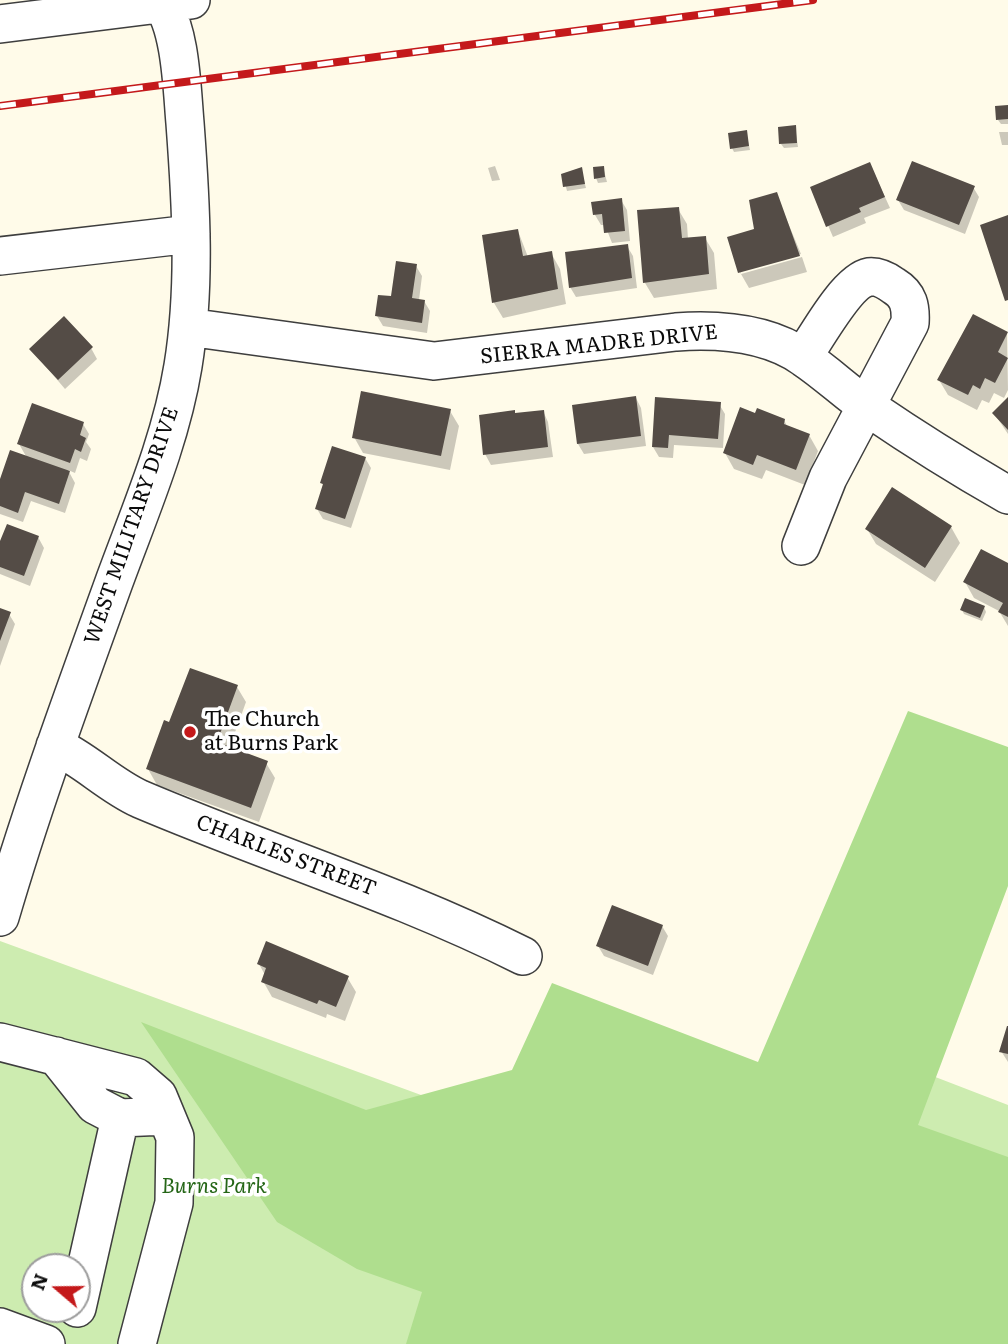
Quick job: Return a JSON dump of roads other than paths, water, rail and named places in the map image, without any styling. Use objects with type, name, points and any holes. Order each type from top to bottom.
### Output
[{"type":"street","points":[[0,24],[85,8],[171,1]]},
{"type":"street","name":"WEST MILITARY DRIVE","points":[[0,917],[54,746],[161,454],[174,409],[188,327],[191,234],[181,83],[171,23],[171,1]]},
{"type":"street","points":[[0,256],[191,234]]},
{"type":"street","points":[[801,545],[828,478],[909,323],[909,301],[900,289],[882,279],[871,277],[862,280],[850,288],[803,357]]},
{"type":"street","name":"SIERRA MADRE DRIVE","points":[[188,327],[434,361],[715,329],[764,340],[803,357],[867,407],[1008,495]]},
{"type":"street","name":"CHARLES STREET","points":[[54,746],[78,757],[137,797],[458,924],[523,956]]},
{"type":"street","points":[[0,1042],[136,1077],[158,1096],[175,1137],[173,1203],[137,1344]]},
{"type":"street","points":[[56,1056],[94,1105],[120,1118],[166,1116]]},
{"type":"street","points":[[89,1253],[120,1118]]},
{"type":"street","points":[[69,1344],[74,1323]]},
{"type":"street","points":[[0,1327],[46,1344]]},
{"type":"railway","points":[[0,106],[813,0]]},
{"type":"place","name":"The Church at Burns Park","points":[[190,732]]},
{"type":"park label","name":"Burns Park","points":[[214,1187]]}]
